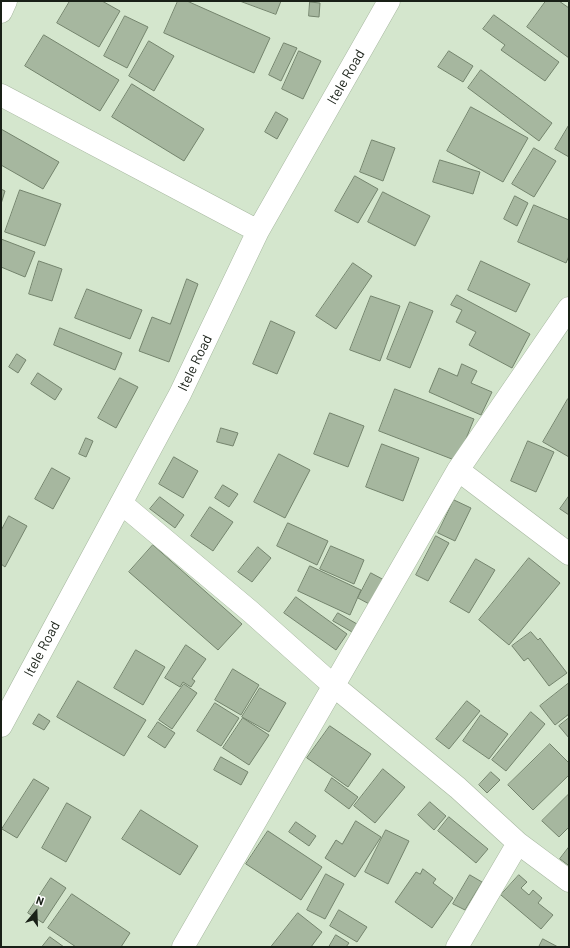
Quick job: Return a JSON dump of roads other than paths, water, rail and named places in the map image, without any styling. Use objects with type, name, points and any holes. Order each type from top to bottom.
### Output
[{"type":"street","points":[[1,12],[6,1]]},
{"type":"street","name":"Itele Road","points":[[1,726],[180,394],[258,231],[389,1]]},
{"type":"street","points":[[1,95],[258,231]]},
{"type":"street","points":[[183,947],[458,470],[569,308]]},
{"type":"street","points":[[458,470],[569,554]]},
{"type":"street","points":[[121,503],[251,612],[334,686],[458,788],[518,843],[569,881]]},
{"type":"street","points":[[457,947],[518,843]]}]
